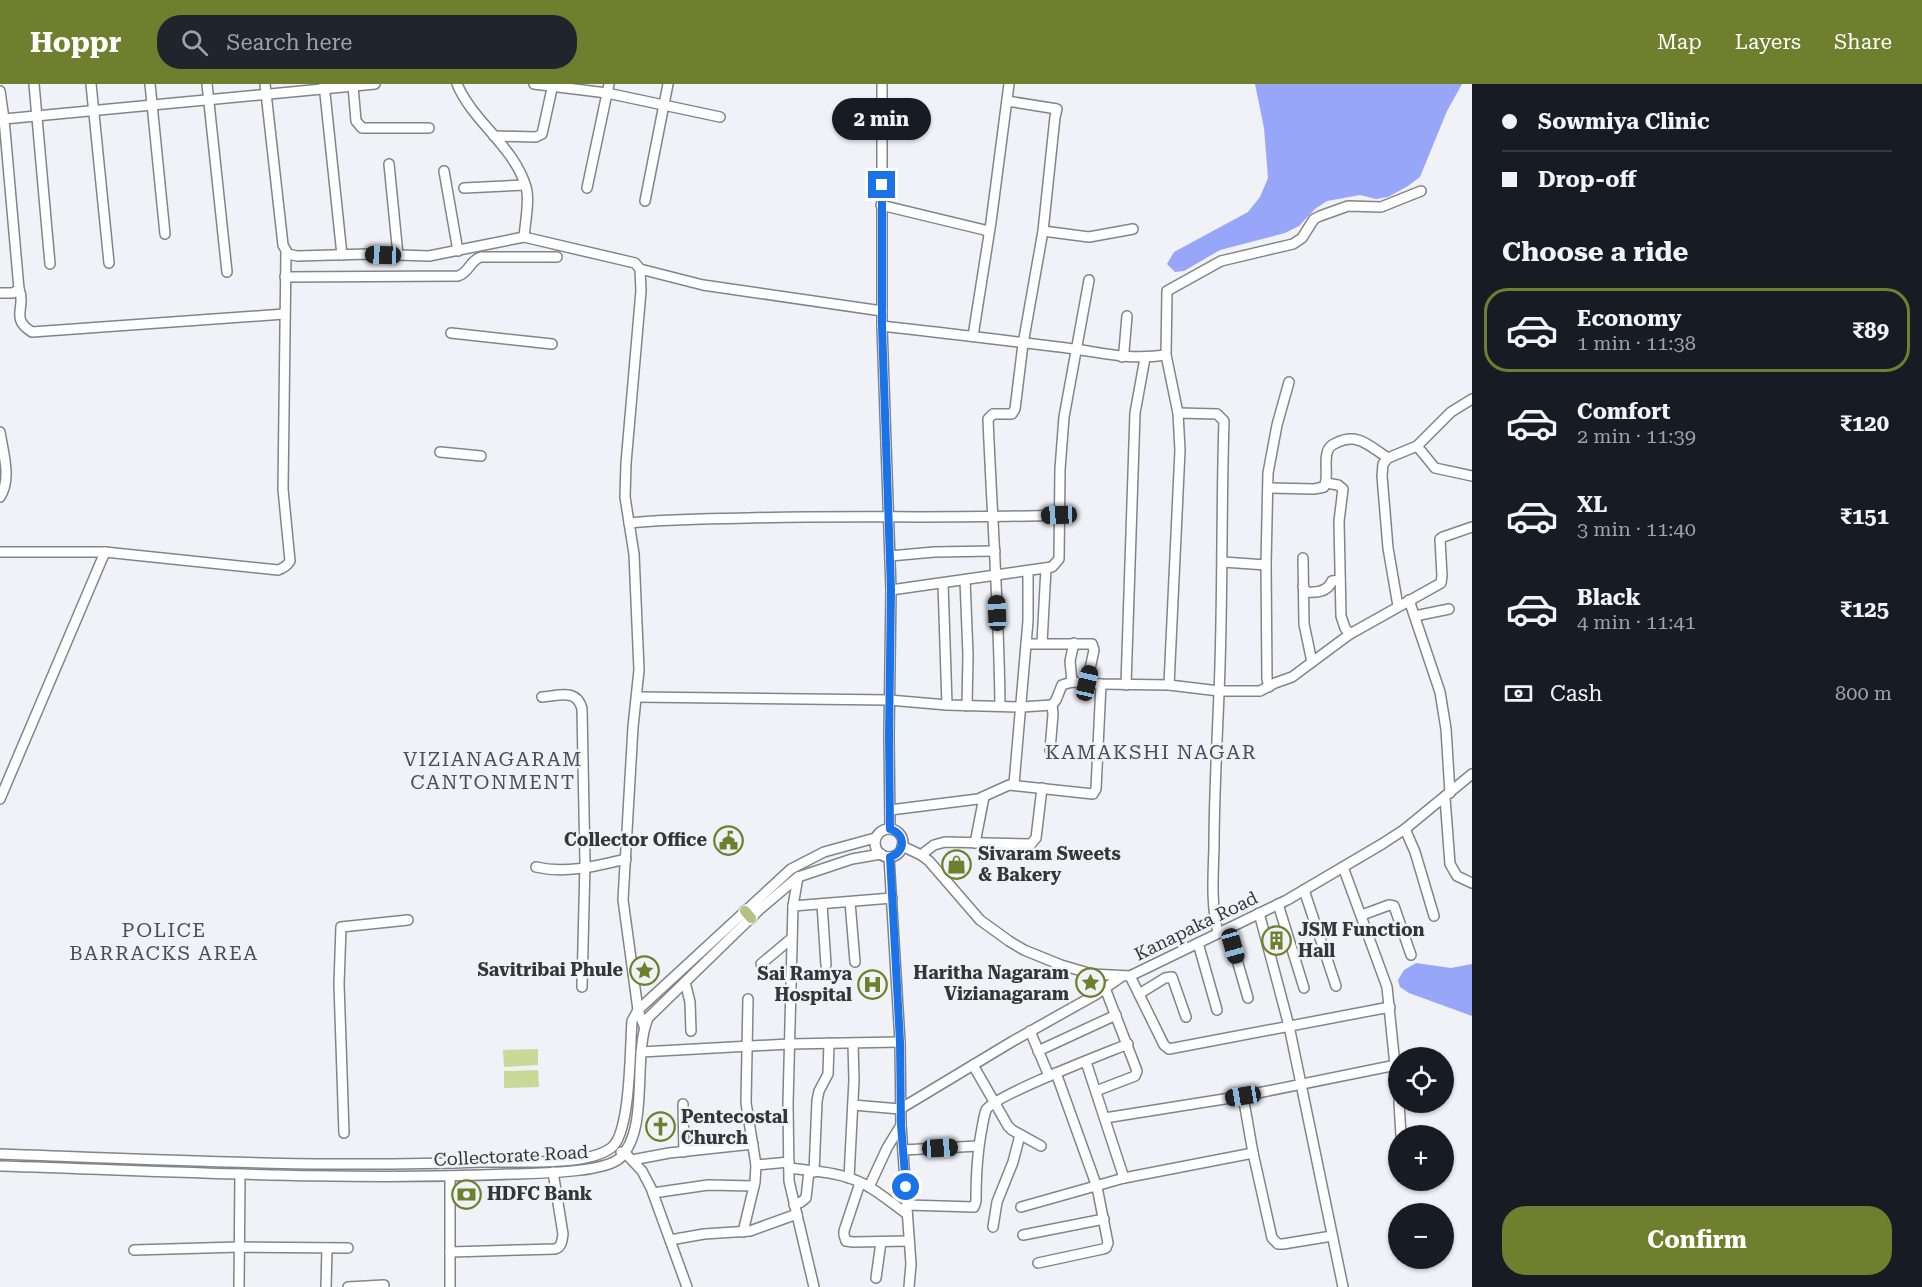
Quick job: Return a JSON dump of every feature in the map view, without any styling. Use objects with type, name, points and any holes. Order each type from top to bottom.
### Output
[{"type":"street","points":[[34,84],[50,264]]},
{"type":"street","points":[[91,84],[109,263]]},
{"type":"street","points":[[150,84],[165,234]]},
{"type":"street","points":[[207,84],[227,272]]},
{"type":"street","points":[[265,84],[283,245],[293,256],[429,256],[524,237],[635,263],[640,268],[703,285],[882,311]]},
{"type":"street","points":[[4,119],[324,87],[375,84]]},
{"type":"street","points":[[457,84],[481,121],[516,164],[527,189],[524,237]]},
{"type":"street","points":[[534,84],[608,89],[663,106],[720,117]]},
{"type":"street","points":[[645,201],[668,84]]},
{"type":"street","points":[[882,84],[882,326],[891,590],[890,829]]},
{"type":"street","points":[[972,336],[1009,84]]},
{"type":"street","points":[[494,136],[536,137],[542,134],[553,85]]},
{"type":"street","points":[[353,86],[356,121],[362,128],[429,128]]},
{"type":"street","points":[[324,87],[342,255]]},
{"type":"street","points":[[587,188],[608,89]]},
{"type":"street","points":[[0,91],[19,289],[22,299],[19,312],[22,324],[32,332],[284,314]]},
{"type":"street","points":[[1000,706],[988,419],[992,414],[1012,414],[1015,411],[1023,344],[1043,231],[1057,109],[1007,101]]},
{"type":"street","points":[[389,164],[398,255]]},
{"type":"street","points":[[444,171],[458,251]]},
{"type":"street","points":[[464,188],[525,185]]},
{"type":"street","points":[[1169,685],[1180,450],[1178,413],[1166,355],[1168,290],[1221,261],[1293,244],[1302,238],[1314,219],[1320,216],[1348,206],[1381,207],[1421,191]]},
{"type":"street","points":[[881,205],[989,231]]},
{"type":"street","points":[[1043,231],[1089,237],[1133,229]]},
{"type":"street","points":[[0,552],[105,552],[278,570],[287,565],[290,561],[283,489],[286,250]]},
{"type":"street","points":[[285,277],[458,276],[465,272],[473,261],[481,257],[557,257]]},
{"type":"street","points":[[640,268],[641,291],[625,497],[634,554],[639,670],[633,727],[623,900],[638,1010],[644,1026]]},
{"type":"street","points":[[891,590],[1046,568],[1054,566],[1059,559],[1060,469],[1064,417],[1089,279]]},
{"type":"street","points":[[0,293],[19,289]]},
{"type":"street","points":[[1122,357],[1127,316]]},
{"type":"street","points":[[882,326],[1122,357],[1144,358],[1166,355]]},
{"type":"street","points":[[451,333],[552,344]]},
{"type":"street","points":[[1126,685],[1135,412],[1144,358]]},
{"type":"street","points":[[1269,687],[1267,679],[1266,565],[1268,473],[1277,425],[1289,382]]},
{"type":"street","points":[[1398,606],[1388,548],[1383,464],[1388,458],[1417,446],[1446,416],[1472,399]]},
{"type":"street","points":[[1178,413],[1217,414],[1224,421],[1223,562],[1214,796],[1213,897],[1214,918],[1218,933]]},
{"type":"street","points":[[0,432],[6,480],[5,489],[0,497]]},
{"type":"street","points":[[1268,488],[1322,488],[1326,483],[1327,450],[1331,445],[1343,439],[1354,438],[1388,458]]},
{"type":"street","points":[[1417,446],[1435,468],[1472,476]]},
{"type":"street","points":[[440,452],[481,456]]},
{"type":"street","points":[[1326,483],[1338,485],[1343,489],[1339,521],[1341,616],[1350,634]]},
{"type":"street","points":[[629,523],[690,519],[889,516],[992,518],[1059,515]]},
{"type":"street","points":[[1050,750],[1052,705],[1062,685],[1072,682],[1169,685],[1219,691],[1260,691],[1292,677],[1350,634],[1441,583],[1440,539],[1472,527]]},
{"type":"street","points":[[890,556],[934,552],[994,551]]},
{"type":"street","points":[[0,799],[105,552]]},
{"type":"street","points":[[1303,558],[1304,624],[1312,662]]},
{"type":"street","points":[[1223,562],[1266,565]]},
{"type":"street","points":[[1042,643],[1046,568]]},
{"type":"street","points":[[1014,784],[1028,621],[1028,571]]},
{"type":"street","points":[[965,580],[968,655],[967,706]]},
{"type":"street","points":[[1303,587],[1307,592],[1322,591],[1330,586],[1332,581],[1340,580]]},
{"type":"street","points":[[944,583],[947,705]]},
{"type":"street","points":[[1409,600],[1440,692],[1446,729],[1450,864],[1457,876],[1472,883]]},
{"type":"street","points":[[1415,616],[1449,609]]},
{"type":"street","points":[[1026,644],[1090,642],[1094,646],[1087,683]]},
{"type":"street","points":[[1072,682],[1070,661],[1074,643]]},
{"type":"street","points":[[890,810],[984,797],[1003,786],[1014,784],[1089,794],[1095,791],[1101,684]]},
{"type":"street","points":[[542,698],[571,695],[578,698],[580,702],[585,868],[582,987]]},
{"type":"street","points":[[637,697],[889,700],[967,706],[1052,705]]},
{"type":"street","name":"Kanapaka Road","points":[[902,846],[921,855],[949,882],[980,920],[1024,950],[1061,965],[1092,974],[1129,976],[1304,890],[1405,829],[1472,774]]},
{"type":"street","points":[[921,855],[940,843],[1027,845],[1034,842],[1042,788]]},
{"type":"street","points":[[975,843],[984,797]]},
{"type":"street","points":[[624,1154],[636,1124],[642,1032],[648,1018],[685,982],[748,915],[791,869],[824,852],[875,838],[881,831],[890,829],[901,837],[902,846],[898,853],[852,859],[798,878],[748,915],[638,1010]]},
{"type":"street","points":[[1405,829],[1415,852],[1434,916]]},
{"type":"street","points":[[875,838],[875,847],[885,856],[892,898],[900,1042],[900,1109],[911,1264],[909,1287]]},
{"type":"street","points":[[846,846],[852,859]]},
{"type":"street","points":[[536,867],[554,870],[585,868],[626,859]]},
{"type":"street","points":[[1343,867],[1384,977],[1394,1047]]},
{"type":"street","points":[[798,878],[793,906],[792,938],[789,1181],[814,1287]]},
{"type":"street","points":[[1304,890],[1336,986]]},
{"type":"street","points":[[793,906],[892,898]]},
{"type":"street","points":[[850,902],[855,962]]},
{"type":"street","points":[[822,904],[826,965]]},
{"type":"street","points":[[1278,904],[1304,988]]},
{"type":"street","points":[[1362,915],[1389,905],[1395,906],[1411,956]]},
{"type":"street","points":[[1259,914],[1289,1026],[1343,1287]]},
{"type":"street","points":[[344,1134],[339,984],[341,927],[408,920]]},
{"type":"street","points":[[1228,928],[1248,998]]},
{"type":"street","points":[[761,964],[792,938]]},
{"type":"street","points":[[1198,943],[1217,1010]]},
{"type":"street","points":[[853,1105],[900,1109],[1030,1031],[1129,976],[1164,1045],[1169,1049],[1390,1007]]},
{"type":"street","points":[[1139,994],[1165,978],[1172,977],[1185,1017]]},
{"type":"street","points":[[685,982],[690,1002],[691,1031]]},
{"type":"street","points":[[1096,1091],[1137,1074],[1137,1068],[1105,988]]},
{"type":"street","points":[[743,1232],[754,1186],[756,1165],[746,1103],[747,999]]},
{"type":"street","name":"Collectorate Road","points":[[0,1154],[240,1164],[552,1162],[598,1155],[614,1147],[623,1130],[632,1021],[638,1010]]},
{"type":"street","points":[[1038,1051],[1116,1015]]},
{"type":"street","points":[[1030,1031],[1052,1075],[1097,1187],[1108,1243],[1106,1248],[1038,1263]]},
{"type":"street","points":[[641,1052],[789,1044],[900,1042]]},
{"type":"street","points":[[849,1178],[855,1080],[853,1043]]},
{"type":"street","points":[[670,1240],[704,1234],[743,1232],[766,1226],[796,1209],[806,1198],[812,1171],[817,1101],[819,1091],[828,1074],[829,1044]]},
{"type":"street","points":[[756,1165],[789,1165],[849,1178],[907,1210],[974,1207],[978,1146],[987,1110],[994,1103],[1052,1075],[1128,1044]]},
{"type":"street","points":[[1086,1062],[1124,1178]]},
{"type":"street","points":[[973,1065],[1008,1126],[1041,1146]]},
{"type":"street","points":[[1105,1118],[1300,1086],[1388,1067]]},
{"type":"street","points":[[1243,1096],[1272,1238],[1275,1242],[1283,1244],[1332,1236]]},
{"type":"street","points":[[683,1104],[684,1152]]},
{"type":"street","points":[[901,1125],[848,1217],[844,1238],[853,1242],[909,1242]]},
{"type":"street","points":[[993,1227],[997,1202],[1013,1162],[1020,1135]]},
{"type":"street","points":[[632,1160],[753,1144]]},
{"type":"street","points":[[903,1150],[978,1146]]},
{"type":"street","points":[[614,1147],[632,1160],[642,1171],[653,1193],[687,1287]]},
{"type":"street","points":[[1021,1207],[1124,1178],[1253,1153]]},
{"type":"street","name":"Collectorate Road","points":[[0,1166],[421,1177],[553,1172],[604,1166],[618,1160],[624,1154]]},
{"type":"street","points":[[450,1252],[558,1248],[563,1234],[553,1172]]},
{"type":"street","points":[[239,1287],[240,1174]]},
{"type":"street","points":[[450,1176],[450,1287]]},
{"type":"street","points":[[653,1193],[708,1185],[754,1186]]},
{"type":"street","points":[[1023,1235],[1104,1219]]},
{"type":"street","points":[[876,1278],[880,1242]]},
{"type":"street","points":[[134,1250],[239,1247],[348,1248]]},
{"type":"street","points":[[326,1287],[327,1248]]},
{"type":"street","points":[[348,1287],[384,1285]]},
{"type":"green space","points":[[538,1049],[538,1065],[504,1067],[503,1050]]},
{"type":"green space","points":[[538,1070],[539,1087],[504,1088],[504,1071]]},
{"type":"water","points":[[1255,84],[1462,84],[1447,111],[1420,177],[1408,186],[1388,197],[1376,199],[1360,195],[1327,201],[1315,209],[1299,226],[1285,233],[1220,250],[1184,271],[1175,272],[1167,264],[1174,252],[1248,212],[1260,197],[1268,178],[1264,128]]},
{"type":"water","points":[[1416,963],[1451,968],[1472,964],[1472,1016],[1409,993],[1400,987],[1398,980],[1404,970]]},
{"type":"place","name":"Collector Office","points":[[728,840]]},
{"type":"place","name":"Sivaram Sweets & Bakery","points":[[957,864]]},
{"type":"place","name":"JSM Function Hall","points":[[1277,940]]},
{"type":"place","name":"Savitribai Phule","points":[[644,970]]},
{"type":"place","name":"Haritha Nagaram Vizianagaram","points":[[1090,983]]},
{"type":"place","name":"Sai Ramya Hospital","points":[[873,984]]},
{"type":"place","name":"Pentecostal Church","points":[[660,1127]]},
{"type":"place","name":"HDFC Bank","points":[[466,1194]]},
{"type":"district","name":"KAMAKSHI NAGAR","points":[[1151,752]]},
{"type":"district","name":"VIZIANAGARAM CANTONMENT","points":[[493,770]]},
{"type":"district","name":"POLICE BARRACKS AREA","points":[[164,942]]},
{"type":"route","points":[[882,185],[882,326],[891,590],[890,829],[898,833],[902,841],[901,850],[890,857],[900,1042],[901,1125],[906,1187]]}]
